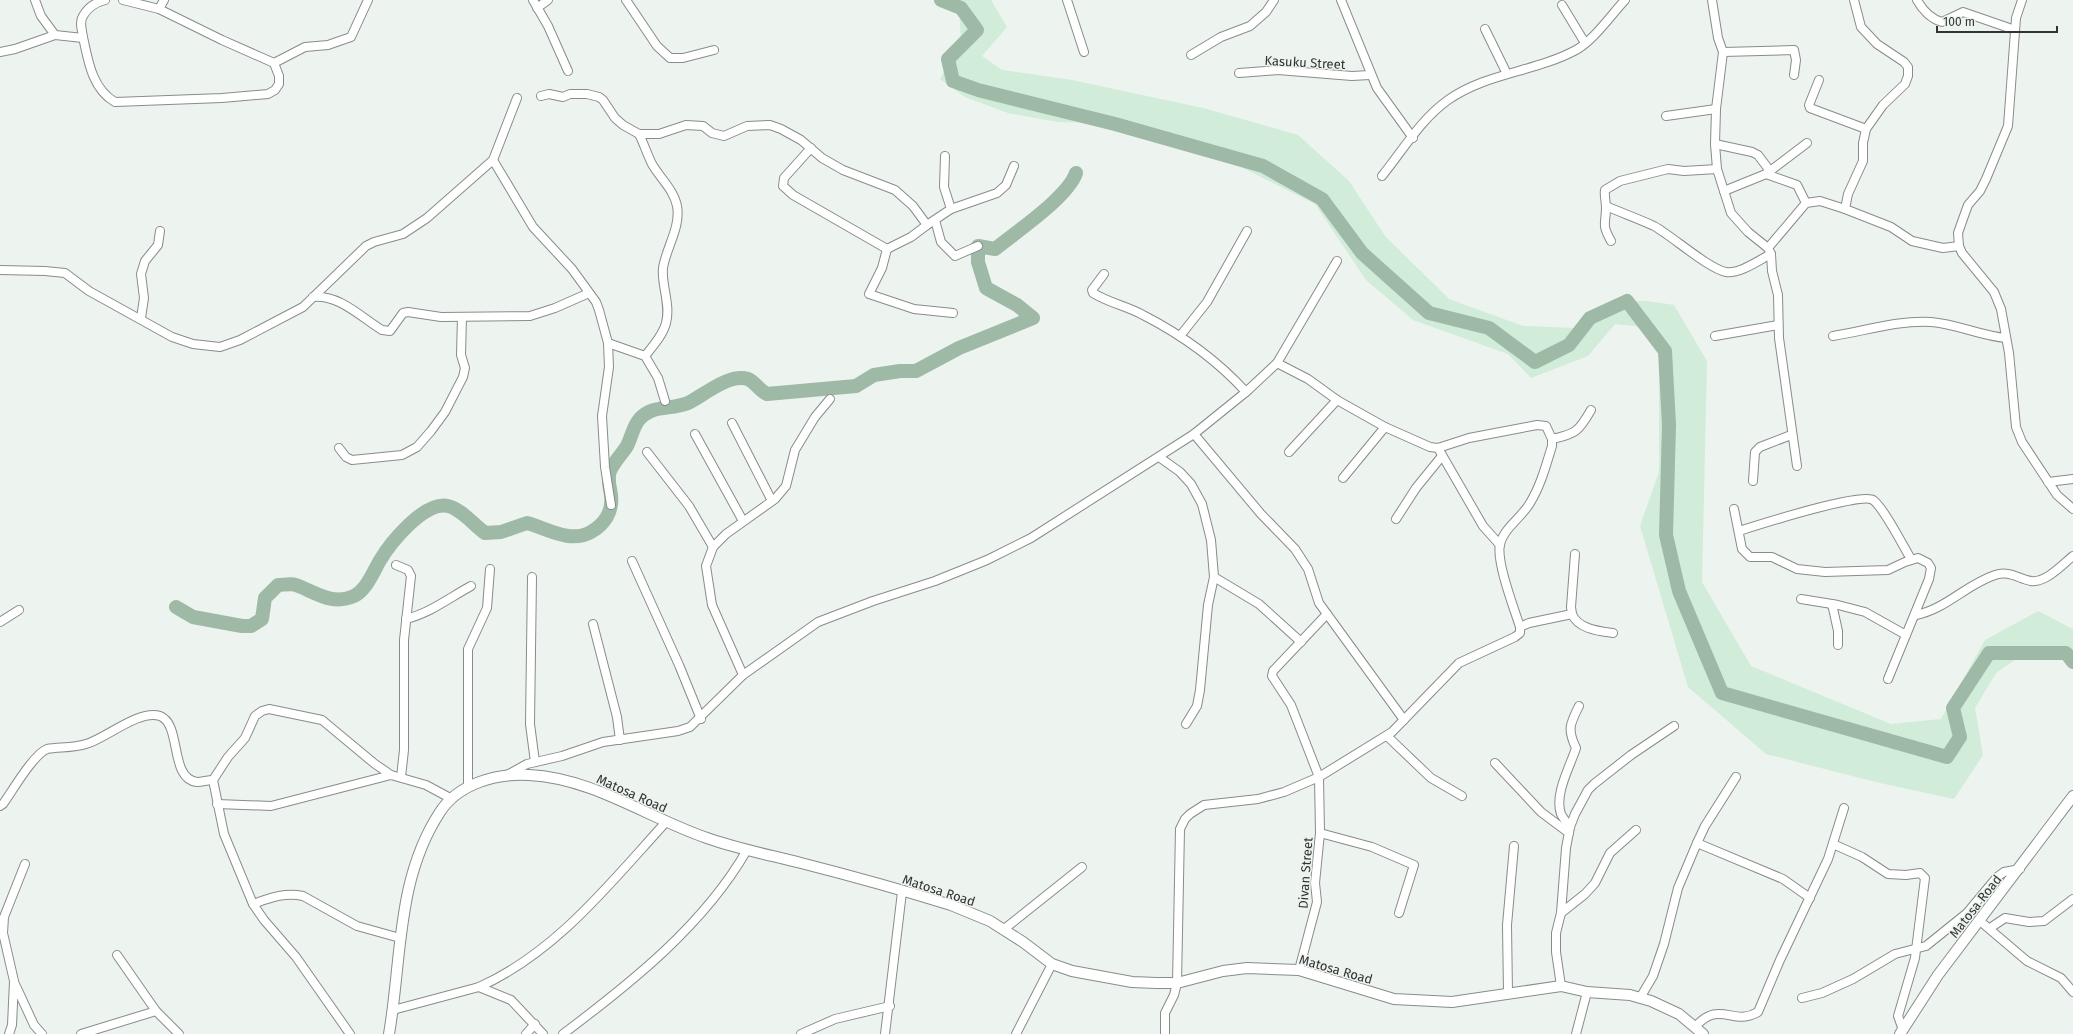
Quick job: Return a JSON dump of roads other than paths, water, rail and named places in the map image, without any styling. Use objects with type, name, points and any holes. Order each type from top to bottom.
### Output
[{"type":"street","points":[[35,0],[41,16],[55,35]]},
{"type":"street","points":[[106,0],[90,7],[83,16],[81,22],[87,62],[107,97],[115,102],[222,98],[268,94],[275,90],[279,84],[279,76],[274,63],[222,40],[159,9],[123,0]]},
{"type":"street","points":[[159,9],[164,0]]},
{"type":"street","points":[[274,63],[305,47],[328,45],[351,37],[368,0]]},
{"type":"street","points":[[533,0],[548,26],[568,71]]},
{"type":"street","points":[[537,8],[548,0]]},
{"type":"street","points":[[626,0],[657,46],[670,58],[683,58],[714,50]]},
{"type":"street","points":[[1067,0],[1084,52]]},
{"type":"street","points":[[1191,55],[1221,37],[1250,26],[1266,12],[1274,0]]},
{"type":"street","points":[[1341,0],[1354,29],[1370,75],[1377,88],[1412,138]]},
{"type":"street","points":[[1382,176],[1428,118],[1448,100],[1484,81],[1542,64],[1576,50],[1585,43],[1625,0]]},
{"type":"street","points":[[1712,0],[1718,38],[1723,52],[1716,109],[1715,144],[1717,169],[1731,213],[1748,232],[1770,251],[1772,271],[1778,295],[1778,325],[1791,435],[1797,466]]},
{"type":"street","points":[[1845,209],[1848,194],[1863,161],[1863,143],[1866,129],[1883,105],[1905,84],[1908,76],[1908,67],[1904,62],[1877,44],[1861,27],[1854,0]]},
{"type":"street","points":[[1917,0],[1921,7],[1937,21],[1942,22],[1963,12],[2015,30]]},
{"type":"street","points":[[2013,0],[2018,11]]},
{"type":"street","points":[[2022,0],[2018,11],[2015,30],[2008,126],[1986,179],[1968,205],[1958,233],[1959,246],[1962,253],[1998,298],[2003,315],[2009,353],[2016,427],[2022,442],[2057,495],[2073,509]]},
{"type":"street","points":[[1562,5],[1585,43]]},
{"type":"street","points":[[1485,29],[1507,74]]},
{"type":"street","points":[[0,52],[15,50],[55,35],[83,38]]},
{"type":"street","points":[[1723,52],[1794,50],[1796,60],[1794,75]]},
{"type":"street","name":"Kasuku Street","points":[[1239,73],[1278,70],[1352,76],[1370,75]]},
{"type":"street","points":[[1819,80],[1808,105],[1810,108],[1866,129]]},
{"type":"street","points":[[541,96],[550,94],[563,97],[570,94],[587,94],[599,97],[615,118],[623,125],[639,134],[659,134],[686,125],[703,126],[712,133],[724,136],[747,126],[770,125],[801,140],[822,158],[843,170],[895,190],[913,206],[927,225]]},
{"type":"street","points":[[0,270],[65,273],[89,291],[172,337],[204,346],[220,347],[240,340],[279,321],[303,307],[366,246],[374,242],[403,234],[427,218],[493,160],[518,98]]},
{"type":"street","points":[[1666,116],[1716,109]]},
{"type":"street","points":[[639,134],[653,166],[670,189],[678,207],[677,220],[662,270],[667,294],[667,321],[664,330],[645,356]]},
{"type":"street","points":[[1724,191],[1768,172],[1807,143]]},
{"type":"street","points":[[1715,144],[1752,152],[1758,155],[1768,172],[1797,185],[1806,203]]},
{"type":"street","points":[[811,148],[784,178],[783,186],[793,195],[887,249]]},
{"type":"street","points":[[944,156],[944,187],[950,209]]},
{"type":"street","points":[[493,160],[533,227],[572,269],[598,306],[608,342],[609,367],[602,416],[605,467],[611,505]]},
{"type":"street","points":[[952,312],[923,311],[869,294],[882,268],[887,249],[911,237],[950,209],[997,193],[1006,185],[1014,166]]},
{"type":"street","points":[[1611,241],[1604,228],[1606,206],[1605,190],[1620,181],[1668,170],[1684,171],[1717,169]]},
{"type":"street","points":[[1606,206],[1654,226],[1708,263],[1723,271],[1732,272],[1742,269],[1770,251],[1806,203],[1820,201],[1891,227],[1912,241],[1943,248],[1959,246]]},
{"type":"street","points":[[935,220],[941,242],[955,256],[978,246]]},
{"type":"street","points":[[140,318],[144,298],[141,274],[145,261],[158,245],[160,231]]},
{"type":"street","points":[[1180,336],[1207,302],[1247,231]]},
{"type":"street","points":[[506,775],[535,762],[603,742],[678,731],[690,727],[701,719],[716,700],[743,675],[818,622],[873,601],[935,582],[1018,545],[1194,434],[1246,392],[1277,363],[1337,261]]},
{"type":"street","points":[[1104,274],[1092,290],[1093,293],[1144,315],[1180,336],[1211,357],[1246,392]]},
{"type":"street","points":[[313,297],[328,298],[387,332],[390,331],[403,313],[408,312],[441,317],[539,314],[589,292]]},
{"type":"street","points":[[339,448],[346,457],[352,460],[402,455],[417,448],[445,412],[463,377],[465,368],[461,355],[462,317]]},
{"type":"street","points":[[1833,336],[1896,324],[1930,322],[1974,330],[1994,337],[2006,338]]},
{"type":"street","points":[[1715,336],[1778,325]]},
{"type":"street","points":[[608,342],[645,356],[658,378],[665,401]]},
{"type":"street","points":[[1277,363],[1308,379],[1337,400],[1385,427],[1440,452],[1483,526],[1500,545]]},
{"type":"street","points":[[743,675],[712,605],[706,566],[713,547],[726,534],[772,501],[786,486],[795,450],[815,417],[830,399]]},
{"type":"street","points":[[1289,452],[1337,400]]},
{"type":"street","points":[[1552,439],[1574,433],[1584,423],[1591,410]]},
{"type":"street","points":[[732,423],[772,501]]},
{"type":"street","points":[[1165,1034],[1165,1013],[1174,995],[1177,983],[1180,829],[1185,819],[1204,804],[1258,799],[1284,792],[1319,777],[1387,736],[1458,663],[1515,637],[1520,633],[1520,627],[1503,577],[1500,545],[1503,536],[1530,504],[1539,488],[1552,446],[1552,439],[1546,426],[1537,425],[1469,438],[1440,452],[1396,519]]},
{"type":"street","points":[[1343,478],[1385,427]]},
{"type":"street","points":[[695,434],[743,521]]},
{"type":"street","points":[[1194,434],[1261,514],[1294,549],[1308,569],[1319,603],[1404,720]]},
{"type":"street","points":[[1753,481],[1755,452],[1760,447],[1791,435]]},
{"type":"street","points":[[647,452],[689,506],[713,547]]},
{"type":"street","points":[[1159,457],[1180,472],[1191,484],[1202,504],[1211,540],[1214,577],[1208,605],[1200,690],[1197,706],[1186,724]]},
{"type":"street","points":[[2048,482],[2073,479]]},
{"type":"street","points":[[1740,531],[1775,519],[1863,498],[1872,499],[1880,507],[1911,559]]},
{"type":"street","points":[[1734,509],[1740,531],[1742,549],[1746,555],[1750,557],[1772,557],[1797,569],[1825,572],[1888,570],[1911,559],[1918,558],[1924,560],[1931,568],[1926,590],[1888,679]]},
{"type":"street","points":[[1575,554],[1572,614],[1574,618],[1588,628],[1614,633]]},
{"type":"street","points":[[1916,615],[1934,610],[1996,574],[2010,574],[2032,581],[2040,580],[2073,556]]},
{"type":"street","points":[[632,561],[679,665],[701,719]]},
{"type":"street","points":[[396,565],[408,570],[411,576],[404,640],[404,750],[401,777]]},
{"type":"street","points":[[468,786],[468,649],[487,608],[490,569]]},
{"type":"street","points":[[532,577],[530,724],[535,762]]},
{"type":"street","points":[[1214,577],[1259,604],[1301,642]]},
{"type":"street","points":[[406,620],[423,615],[445,600],[471,586]]},
{"type":"street","points":[[1801,599],[1832,604],[1865,612],[1906,635]]},
{"type":"street","points":[[1832,604],[1838,631],[1838,645]]},
{"type":"street","points":[[0,622],[19,610]]},
{"type":"street","points":[[1319,777],[1291,705],[1272,676],[1273,671],[1327,614]]},
{"type":"street","points":[[1520,627],[1529,623],[1572,614]]},
{"type":"street","points":[[593,624],[617,717],[620,740]]},
{"type":"street","points":[[1569,830],[1561,814],[1560,793],[1563,780],[1576,748],[1571,737],[1570,724],[1579,706]]},
{"type":"street","points":[[350,1034],[296,957],[264,920],[253,904],[224,834],[213,780],[228,756],[245,738],[256,716],[262,711],[269,710],[322,720],[374,764],[391,775],[426,785],[452,799]]},
{"type":"street","points":[[0,806],[3,804],[33,760],[42,751],[47,749],[86,745],[125,724],[152,715],[160,716],[166,721],[171,730],[181,768],[187,776],[196,782],[213,780]]},
{"type":"street","points":[[1561,986],[1556,952],[1556,933],[1561,913],[1569,830],[1591,787],[1631,755],[1674,726]]},
{"type":"street","points":[[1387,736],[1431,778],[1462,796]]},
{"type":"street","points":[[1495,763],[1541,812],[1569,830]]},
{"type":"street","points":[[217,804],[271,806],[391,775]]},
{"type":"street","name":"Matosa Road","points":[[389,1034],[393,1010],[404,902],[420,852],[440,812],[452,799],[468,786],[506,775],[553,777],[588,787],[666,822],[707,838],[951,905],[990,921],[1052,964],[1072,971],[1132,982],[1177,983],[1223,971],[1247,968],[1299,970],[1394,999],[1452,1002],[1486,999],[1508,993],[1561,986],[1587,992],[1630,995],[1651,1001],[1679,1014],[1703,1034]]},
{"type":"street","name":"Divan Street","points":[[1299,970],[1317,902],[1314,883],[1320,833],[1319,777]]},
{"type":"street","points":[[1640,998],[1653,976],[1664,944],[1678,888],[1696,843],[1736,777]]},
{"type":"street","name":"Matosa Road","points":[[1902,1032],[1938,975],[2020,869],[2073,796]]},
{"type":"street","points":[[1695,1027],[1702,1019],[1713,1013],[1751,1016],[1758,1012],[1833,844],[1844,808]]},
{"type":"street","points":[[393,1010],[490,983],[560,935],[581,915],[666,822]]},
{"type":"street","points":[[1561,913],[1585,894],[1595,883],[1610,853],[1636,830]]},
{"type":"street","points":[[1320,833],[1372,848],[1414,865],[1399,913]]},
{"type":"street","points":[[1696,843],[1783,879],[1810,898]]},
{"type":"street","points":[[1833,844],[1862,857],[1888,874],[1906,875],[1920,873],[1926,878],[1917,949],[1898,1016],[1902,1032]]},
{"type":"street","points":[[1508,993],[1507,925],[1514,846]]},
{"type":"street","points":[[563,1034],[618,992],[711,902],[734,872],[747,850]]},
{"type":"street","points":[[25,864],[4,917],[3,933],[14,981],[34,1025],[42,1034]]},
{"type":"street","points":[[1003,930],[1082,868]]},
{"type":"street","points":[[1802,998],[1822,993],[1853,979],[1895,954],[1926,946],[1967,913],[2000,875],[2004,872],[2020,869]]},
{"type":"street","points":[[885,1034],[890,1006],[902,892]]},
{"type":"street","points":[[253,904],[280,895],[294,894],[303,896],[357,926],[400,938]]},
{"type":"street","points":[[1990,928],[2005,918],[2033,922],[2044,921],[2073,899]]},
{"type":"street","points":[[1980,920],[2027,961],[2061,978],[2073,992]]},
{"type":"street","points":[[117,955],[156,1011],[179,1034]]},
{"type":"street","points":[[1016,1034],[1052,964]]},
{"type":"street","points":[[9,1034],[12,1025],[14,981]]},
{"type":"street","points":[[479,987],[511,1000],[543,1034]]},
{"type":"street","points":[[1576,1034],[1587,992]]},
{"type":"street","points":[[801,1034],[835,1019],[890,1006]]},
{"type":"street","points":[[81,1034],[156,1011]]},
{"type":"street","points":[[526,1034],[535,1024]]},
{"type":"waterway","points":[[941,0],[961,8],[977,30],[948,59],[953,81],[978,90],[1115,124],[1263,166],[1322,199],[1362,253],[1429,313],[1489,328],[1535,362],[1569,345],[1590,318],[1627,301],[1665,351],[1669,425],[1666,535],[1679,591],[1722,693],[1947,757],[1960,737],[1953,708],[1989,653],[2066,653],[2073,662]]},
{"type":"waterway","points":[[176,607],[193,617],[242,626],[251,626],[262,619],[265,598],[278,585],[294,584],[331,599],[346,599],[354,596],[366,586],[384,554],[399,535],[419,517],[429,510],[439,506],[448,506],[458,510],[485,533],[501,532],[527,523],[567,536],[583,535],[591,532],[604,521],[611,506],[609,480],[610,471],[627,446],[638,421],[643,415],[649,412],[656,409],[683,405],[718,385],[733,379],[741,378],[751,380],[767,394],[856,386],[874,375],[900,371],[916,371],[959,348],[1033,318],[1017,305],[986,288],[978,262],[978,246],[995,249],[1028,224],[1063,193],[1076,173]]}]
